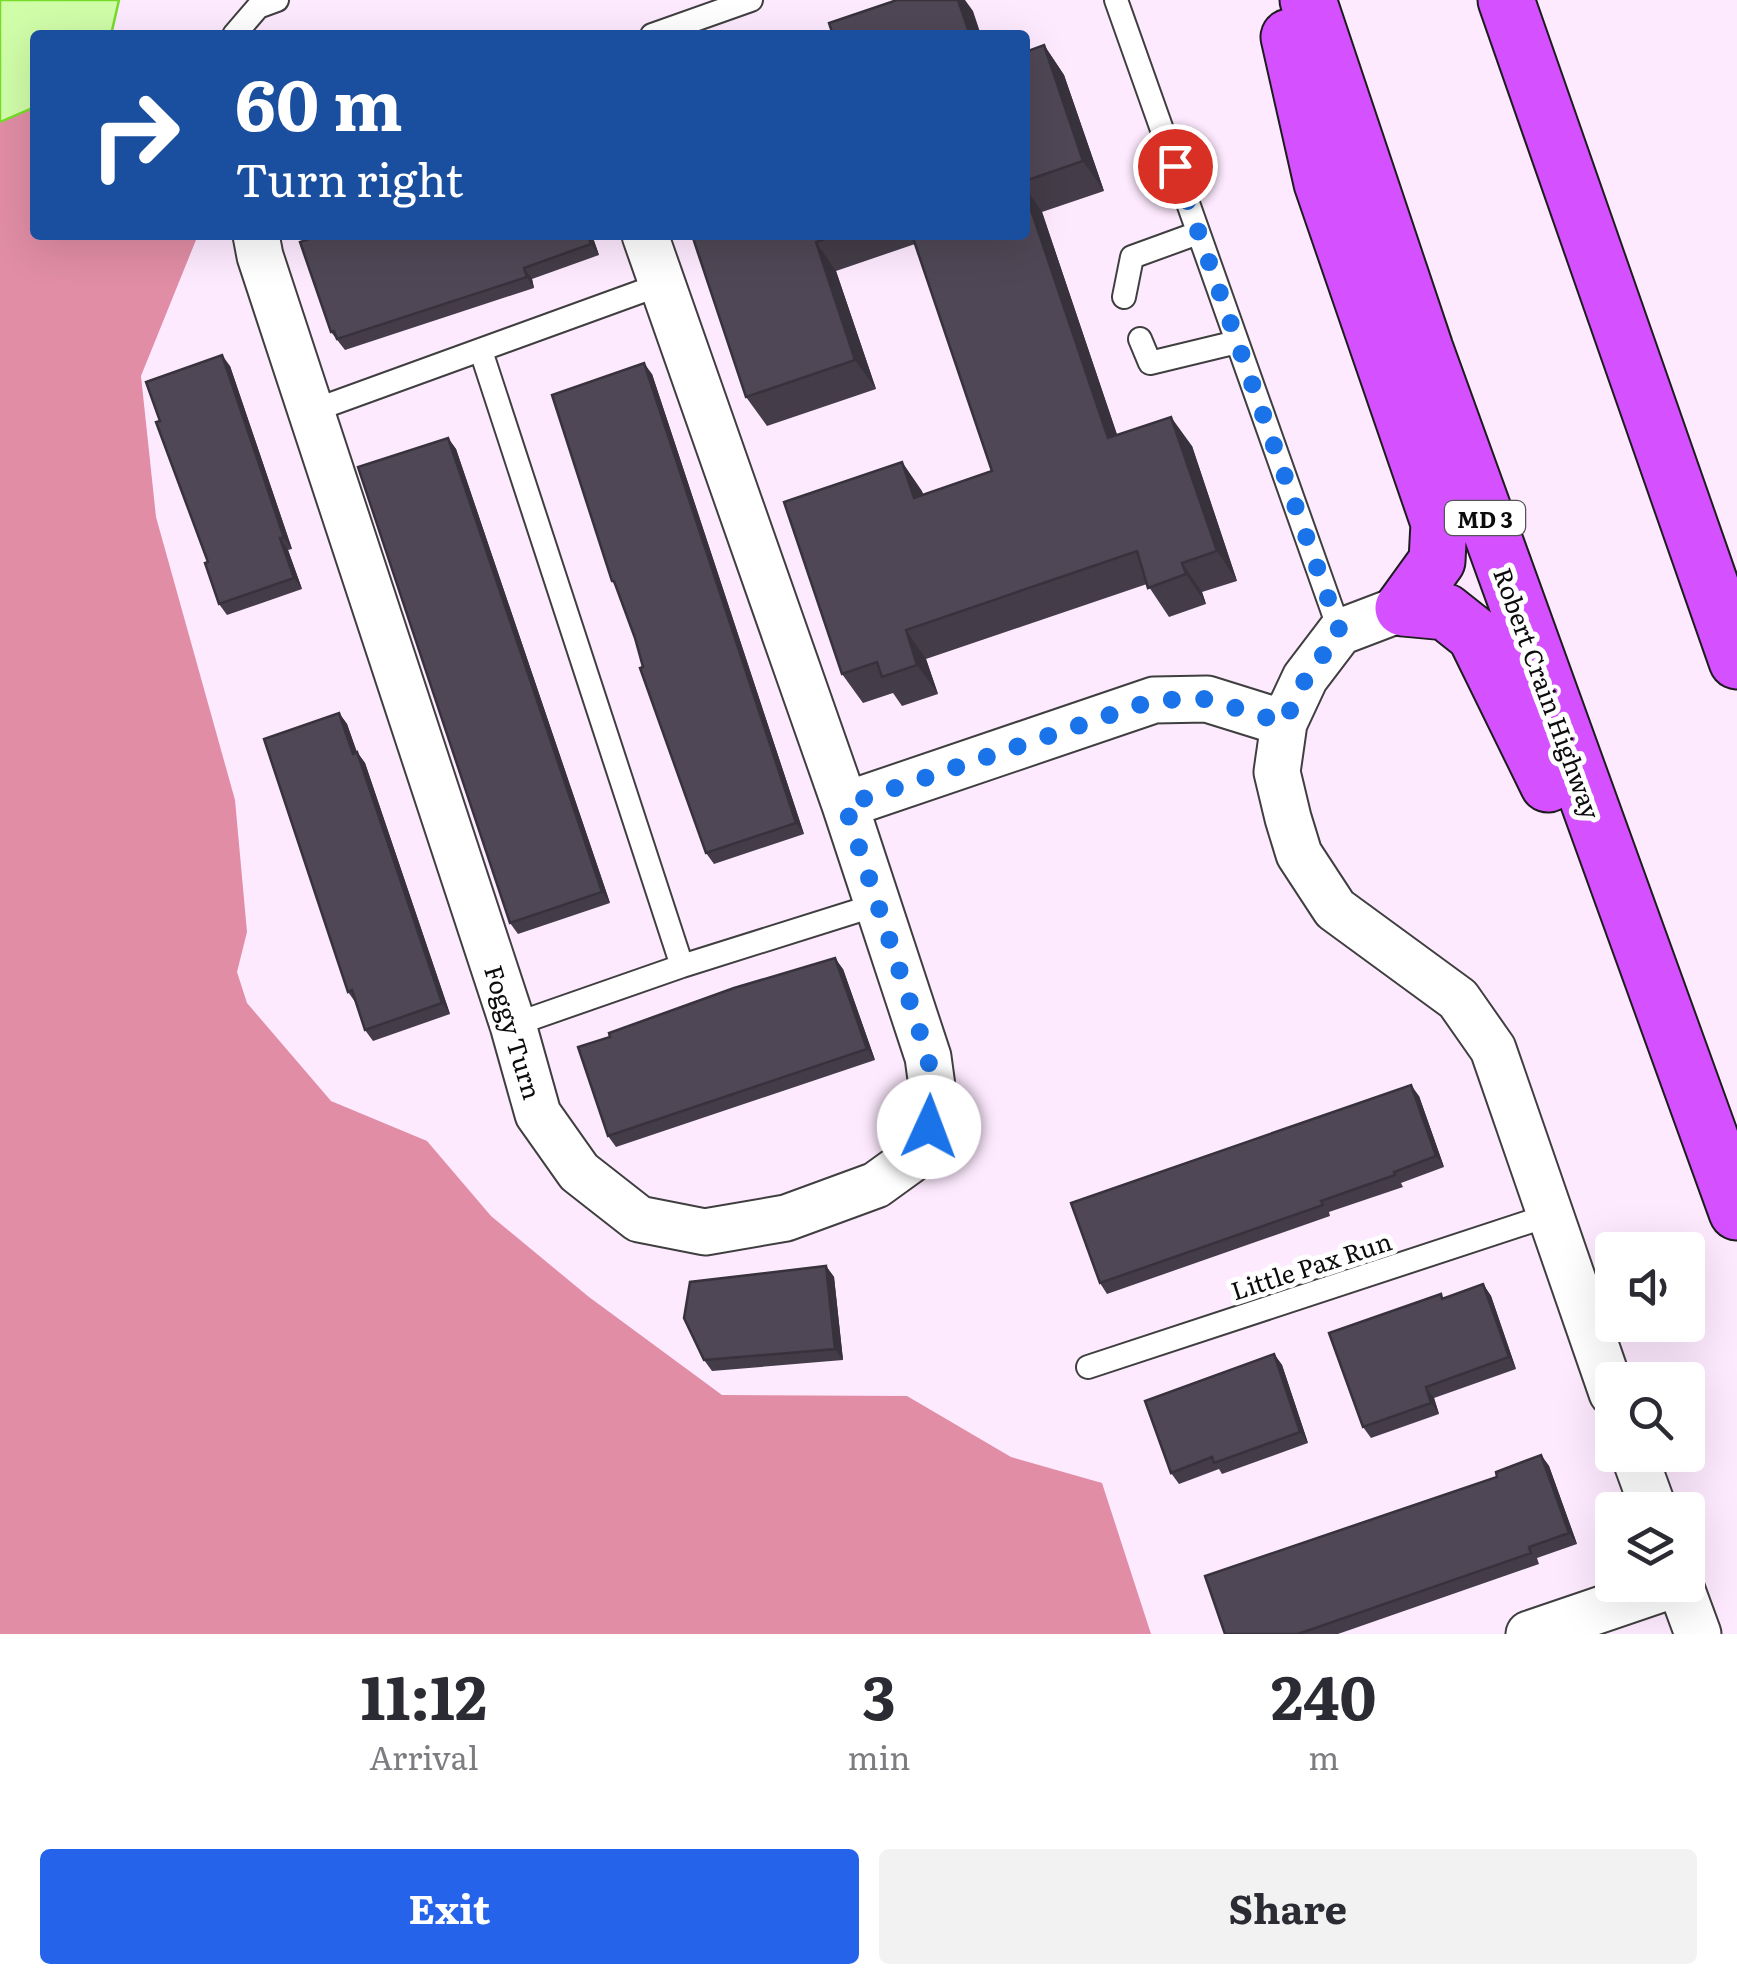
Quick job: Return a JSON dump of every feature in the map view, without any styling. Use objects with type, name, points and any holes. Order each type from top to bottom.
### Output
[{"type":"highway","points":[[1281,0],[1322,183],[1439,523],[1437,561],[1402,608]]},
{"type":"highway","name":"Robert Crain Highway","points":[[1308,0],[1424,348],[1737,1212]]},
{"type":"highway","points":[[1506,0],[1737,661]]},
{"type":"highway","points":[[1402,608],[1446,612],[1475,634],[1671,1034]]},
{"type":"street","name":"Foggy Turn","points":[[257,240],[514,1025],[538,1114],[579,1172],[638,1218],[705,1232],[786,1218],[876,1185],[912,1159],[929,1127],[934,1101],[928,1057],[845,805],[648,240]]},
{"type":"street","points":[[1402,608],[1340,632],[1306,678],[1284,723],[1277,772],[1299,854],[1335,909],[1458,1000],[1494,1049],[1601,1362]]},
{"type":"street","points":[[845,805],[1154,700],[1207,699],[1284,723]]},
{"type":"street","points":[[1529,1634],[1625,1602]]},
{"type":"street","points":[[1684,1602],[1698,1634]]},
{"type":"lane","points":[[666,30],[751,0]]},
{"type":"lane","points":[[1116,0],[1340,632]]},
{"type":"lane","points":[[238,30],[263,2]]},
{"type":"lane","points":[[1124,297],[1132,257],[1198,233]]},
{"type":"lane","points":[[312,411],[662,284]]},
{"type":"lane","points":[[1140,339],[1150,364],[1237,342]]},
{"type":"lane","points":[[481,351],[682,966]]},
{"type":"lane","points":[[514,1025],[682,966],[876,905]]},
{"type":"lane","name":"Little Pax Run","points":[[1088,1367],[1550,1215]]},
{"type":"shaded area","points":[[0,0],[119,0],[112,30],[30,30],[30,109],[0,122]]},
{"type":"shaded area","points":[[30,109],[30,240],[196,240],[141,376],[156,517],[235,800],[247,932],[237,972],[247,1003],[331,1101],[427,1141],[491,1216],[589,1297],[722,1395],[907,1396],[1011,1457],[1102,1483],[1151,1634],[0,1634],[0,122]]},
{"type":"building","points":[[897,0],[958,0],[968,30],[831,30],[829,23]]},
{"type":"building","points":[[1044,45],[1083,161],[1030,179],[1030,50]]},
{"type":"building","points":[[1030,207],[1108,438],[1171,417],[1217,551],[1182,563],[1186,574],[1148,588],[1137,551],[906,630],[917,665],[882,677],[877,662],[842,674],[784,502],[902,462],[914,498],[992,471],[914,240],[1030,240]]},
{"type":"building","points":[[590,240],[591,244],[524,268],[527,277],[337,339],[331,332],[300,242]]},
{"type":"building","points":[[694,240],[822,240],[816,242],[855,360],[746,397]]},
{"type":"building","points":[[222,355],[294,578],[219,604],[146,382]]},
{"type":"building","points":[[644,363],[796,823],[706,853],[640,668],[643,667],[635,638],[612,581],[552,395]]},
{"type":"building","points":[[448,438],[602,892],[510,923],[358,467]]},
{"type":"building","points":[[339,713],[353,754],[357,752],[442,1003],[365,1030],[352,990],[348,992],[264,739]]},
{"type":"building","points":[[835,958],[867,1049],[608,1136],[578,1047],[734,988]]},
{"type":"building","points":[[1411,1085],[1436,1156],[1321,1201],[1323,1205],[1100,1283],[1071,1203]]},
{"type":"building","points":[[826,1266],[835,1349],[704,1360],[684,1318],[690,1282]]},
{"type":"building","points":[[1483,1284],[1509,1357],[1426,1387],[1431,1403],[1363,1427],[1329,1333],[1441,1294],[1442,1299]]},
{"type":"building","points":[[1274,1354],[1300,1432],[1214,1463],[1212,1457],[1171,1473],[1145,1401]]},
{"type":"building","points":[[1541,1455],[1569,1533],[1529,1547],[1531,1553],[1298,1634],[1225,1634],[1205,1576],[1497,1477],[1496,1472]]},
{"type":"route","points":[[929,1127],[934,1101],[928,1057],[845,805],[1154,700],[1207,699],[1284,723],[1306,678],[1340,632],[1175,166]]}]
